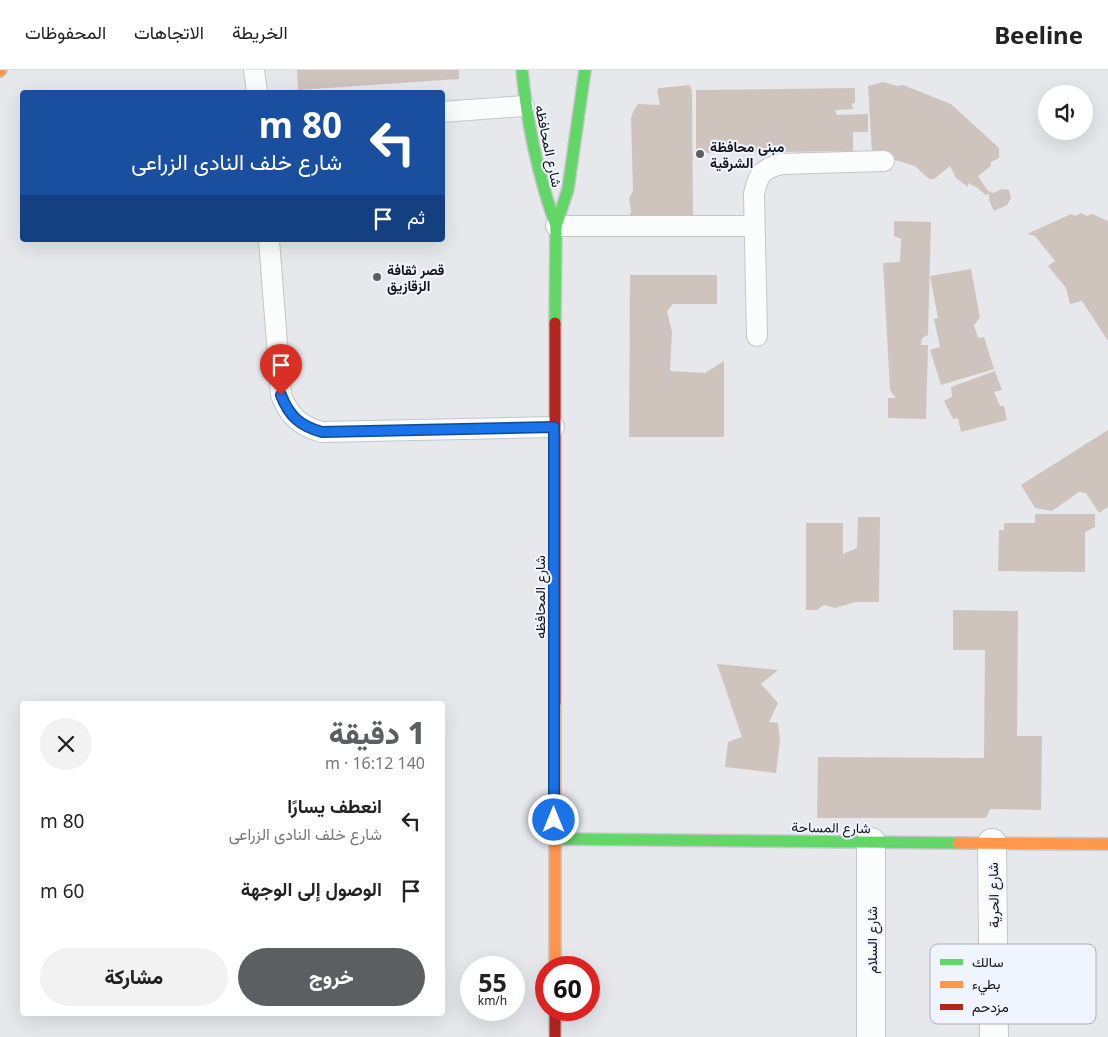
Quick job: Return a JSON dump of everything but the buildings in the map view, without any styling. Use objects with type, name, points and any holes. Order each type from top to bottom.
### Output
[{"type":"main road","name":"شارع المحافظه","points":[[522,70],[524,106],[531,147],[542,187],[556,226]]},
{"type":"main road","name":"شارع المحافظه","points":[[555,956],[554,427],[556,226],[568,189],[585,70]]},
{"type":"main road","name":"شارع المساحة","points":[[555,839],[1108,844]]},
{"type":"main road","points":[[555,1021],[555,1037]]},
{"type":"street","name":"شارع السلام","points":[[871,842],[871,1037]]},
{"type":"street","name":"شارع الحرية","points":[[992,843],[993,944]]},
{"type":"street","name":"شارع الحرية","points":[[994,1024],[994,1037]]},
{"type":"lane","points":[[254,70],[257,90]]},
{"type":"lane","points":[[445,112],[524,106]]},
{"type":"lane","points":[[757,336],[754,194],[757,179],[766,168],[781,164],[884,161]]},
{"type":"lane","points":[[556,226],[755,226]]},
{"type":"lane","points":[[269,242],[281,395],[286,408],[295,420],[307,428],[322,432],[554,427]]},
{"type":"traffic: fast","points":[[522,70],[534,149],[556,226]]},
{"type":"traffic: fast","points":[[555,323],[556,226],[568,189],[585,70]]},
{"type":"traffic: fast","points":[[555,839],[958,843]]},
{"type":"traffic: slow","points":[[555,703],[555,956]]},
{"type":"traffic: slow","points":[[958,843],[1108,844]]},
{"type":"traffic: jam","points":[[555,323],[555,703]]},
{"type":"traffic: jam","points":[[555,1021],[555,1037]]},
{"type":"place","name":"مبنى محافظة الشرقية","points":[[700,154]]},
{"type":"place","name":"قصر ثقافة الزقازيق","points":[[377,277]]},
{"type":"route","points":[[281,395],[286,408],[295,420],[307,428],[322,432],[554,427],[554,820]]}]
